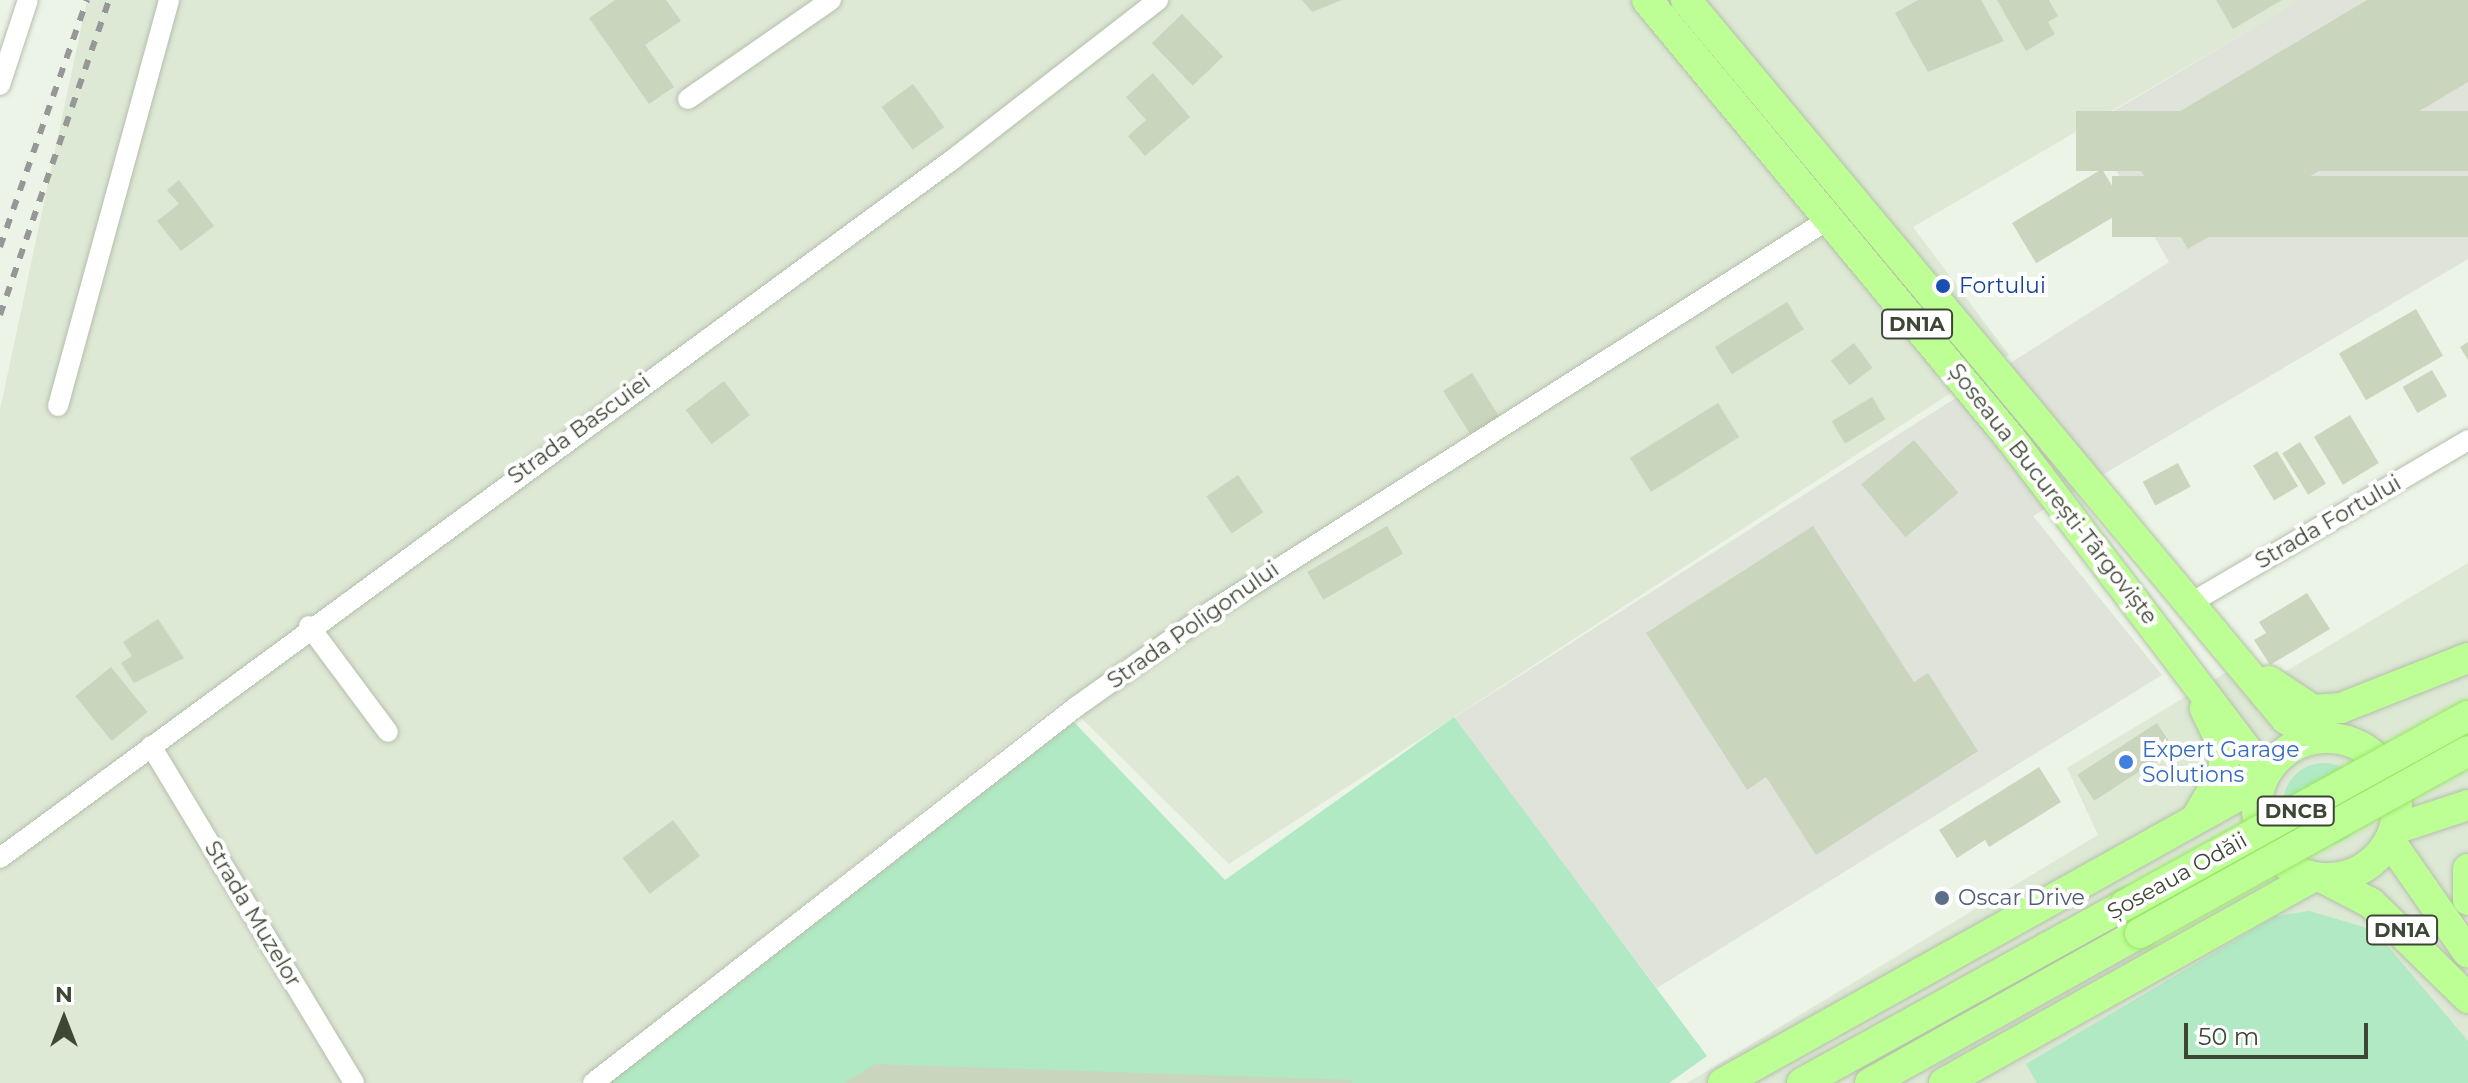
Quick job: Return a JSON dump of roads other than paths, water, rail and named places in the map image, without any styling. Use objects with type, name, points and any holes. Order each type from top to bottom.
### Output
[{"type":"main road","name":"Șoseaua București-Târgoviște","points":[[1647,0],[1829,219],[2179,654],[2263,778]]},
{"type":"main road","name":"Șoseaua București-Târgoviște","points":[[1686,0],[2286,719],[2326,738]]},
{"type":"main road","points":[[2193,609],[2281,693],[2313,710],[2371,701],[2468,661]]},
{"type":"main road","points":[[2179,654],[2225,750],[2223,773],[2193,821]]},
{"type":"main road","points":[[1723,1083],[2193,821],[2263,778],[2282,753],[2326,738],[2468,661]]},
{"type":"main road","name":"Șoseaua Odăii","points":[[1802,1083],[2468,716]]},
{"type":"main road","name":"DN1A","points":[[2326,738],[2367,749],[2386,768],[2397,793],[2393,835],[2468,953]]},
{"type":"main road","name":"Șoseaua Odăii","points":[[1870,1083],[2468,751]]},
{"type":"main road","name":"DN1A","points":[[2263,778],[2258,823],[2265,841],[2293,870],[2318,877],[2382,913],[2468,998]]},
{"type":"main road","points":[[1944,1083],[2318,877],[2362,869],[2393,835],[2468,805]]},
{"type":"main road","points":[[2468,869],[2468,900]]},
{"type":"street","points":[[0,85],[28,0]]},
{"type":"street","points":[[58,406],[169,0]]},
{"type":"street","points":[[688,99],[831,0]]},
{"type":"street","name":"Strada Bascuiei","points":[[0,858],[309,626],[964,151],[1158,0]]},
{"type":"street","name":"Strada Poligonului","points":[[593,1083],[1076,707],[1210,612],[1829,219]]},
{"type":"street","name":"Strada Fortului","points":[[2193,609],[2468,440]]},
{"type":"street","points":[[309,626],[388,732]]},
{"type":"street","name":"Strada Muzelor","points":[[151,746],[354,1083]]},
{"type":"railway","points":[[0,247],[87,0]]},
{"type":"railway","points":[[0,315],[109,0]]},
{"type":"place","name":"Fortului","points":[[1943,286]]},
{"type":"place","name":"Expert Garage Solutions","points":[[2126,762]]},
{"type":"place","name":"Oscar Drive","points":[[1942,898]]}]
